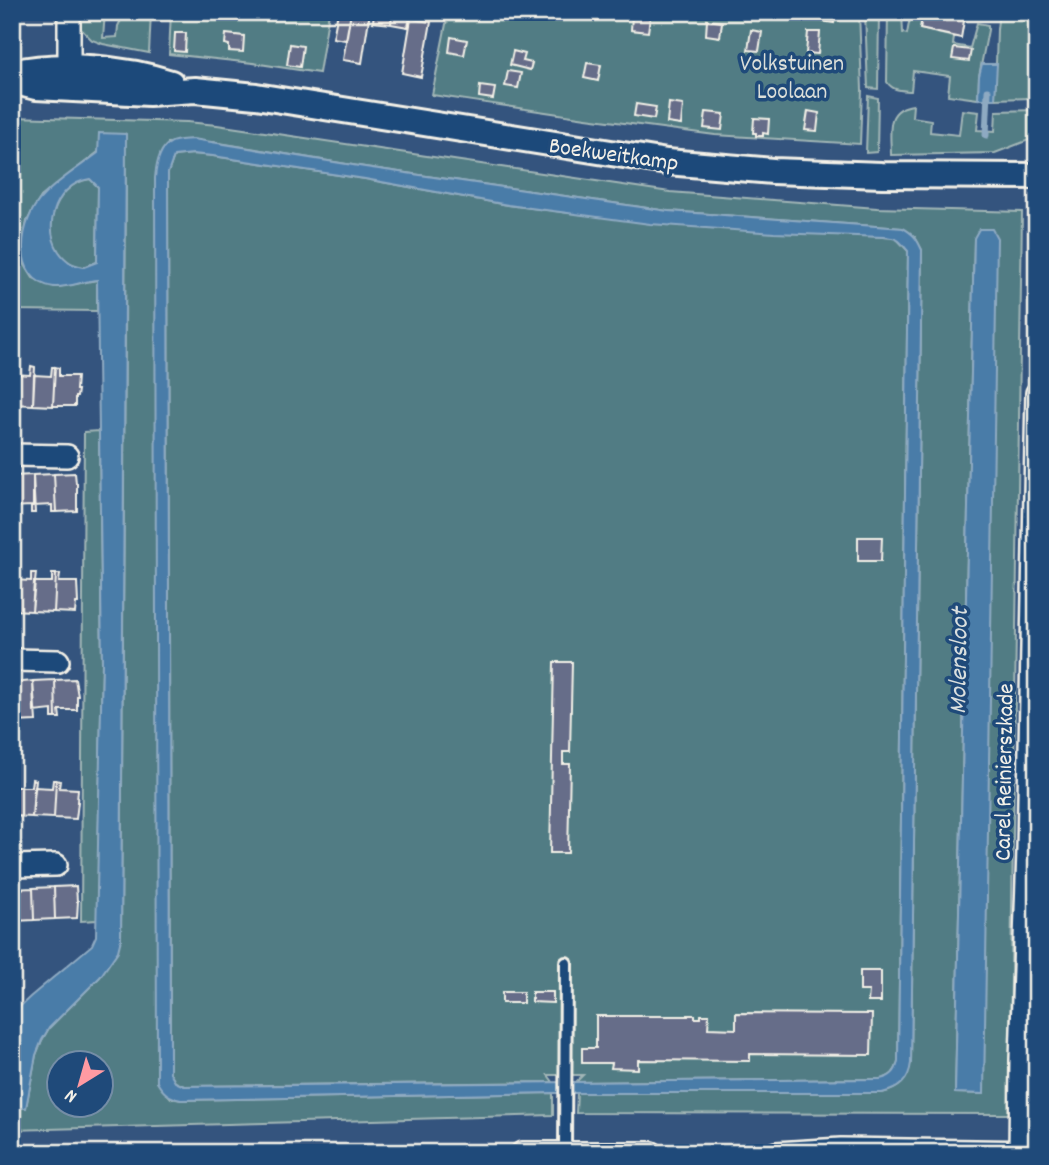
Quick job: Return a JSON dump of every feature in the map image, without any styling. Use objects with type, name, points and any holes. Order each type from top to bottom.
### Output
[{"type":"street","points":[[69,12],[69,79]]},
{"type":"street","name":"Boekweitkamp","points":[[12,73],[36,68],[69,79],[149,93],[195,90],[256,96],[667,162],[773,171],[1037,176]]},
{"type":"street","name":"Boekweitkamp","points":[[12,81],[36,88],[69,79]]},
{"type":"street","name":"Carel Reinierszkade","points":[[1026,1152],[1021,1060],[1033,850],[1037,393]]},
{"type":"street","points":[[12,455],[67,456]]},
{"type":"street","points":[[12,660],[58,661]]},
{"type":"street","points":[[12,866],[56,865]]},
{"type":"street","points":[[776,1153],[841,1149],[1026,1152]]},
{"type":"street","points":[[522,1153],[652,1153]]},
{"type":"lane","points":[[565,1152],[566,963]]},
{"type":"green space","points":[[78,12],[105,12],[103,38],[117,37],[118,26],[125,12],[151,12],[149,53],[92,40],[78,26]]},
{"type":"green space","points":[[171,12],[329,12],[319,73],[169,54]]},
{"type":"green space","name":"Volkstuinen Loolaan","points":[[409,12],[859,12],[862,90],[860,144],[715,135],[432,95],[447,19]]},
{"type":"green space","points":[[865,12],[879,12],[878,89],[868,88]]},
{"type":"green space","points":[[888,12],[902,12],[903,33],[907,34],[911,12],[923,12],[920,29],[954,37],[953,45],[970,48],[977,23],[988,25],[978,99],[948,95],[950,76],[913,71],[911,91],[898,90],[889,85]]},
{"type":"green space","points":[[999,12],[1037,12],[1037,89],[1030,89],[1030,98],[995,99]]},
{"type":"green space","points":[[868,96],[878,98],[877,152],[866,153]]},
{"type":"green space","points":[[913,105],[912,117],[931,120],[930,132],[959,135],[962,110],[979,112],[977,130],[995,131],[996,111],[1037,110],[1036,126],[1029,140],[995,153],[891,155],[890,131],[893,117],[897,111]]},
{"type":"green space","points":[[12,117],[217,125],[670,192],[877,208],[1022,212],[1009,1114],[576,1113],[577,1093],[882,1093],[901,1083],[911,1063],[922,250],[915,237],[902,228],[668,211],[213,142],[168,143],[157,1082],[171,1098],[181,1100],[553,1093],[553,1115],[12,1130],[12,1108],[26,1107],[36,1055],[42,1040],[49,1028],[100,977],[121,939],[125,134],[41,197],[27,221],[22,250],[25,265],[33,278],[58,287],[97,280],[97,311],[12,310]],"holes":[[[974,238],[984,1094],[955,1093]]]},
{"type":"green space","points":[[193,154],[578,214],[896,238],[908,251],[898,1061],[890,1075],[880,1079],[576,1082],[583,1075],[548,1075],[553,1082],[184,1086],[175,1082],[170,1073],[168,173],[174,156]]},
{"type":"green space","points":[[90,179],[98,187],[97,262],[84,267],[70,263],[58,252],[51,227],[58,201],[66,191],[77,183]]},
{"type":"green space","points":[[99,431],[102,663],[97,920],[81,921],[84,432]]},
{"type":"water","points":[[982,64],[997,64],[995,99],[978,99]]},
{"type":"water","points":[[99,133],[126,134],[121,939],[118,951],[100,977],[49,1028],[36,1055],[26,1108],[12,1108],[12,1014],[92,945],[96,936],[102,663],[97,280],[59,287],[40,282],[30,273],[23,248],[28,219],[35,206],[56,184],[98,153]],"holes":[[[90,179],[98,187],[97,262],[84,267],[78,266],[59,251],[53,239],[54,213],[58,201],[77,183]]]},
{"type":"water","points":[[193,139],[668,211],[903,228],[915,237],[922,250],[911,1063],[908,1075],[898,1086],[882,1093],[553,1093],[181,1100],[162,1089],[157,1082],[155,178],[159,158],[166,145]],"holes":[[[174,156],[213,156],[365,179],[508,205],[650,224],[774,233],[889,237],[898,240],[908,251],[898,1061],[890,1075],[880,1079],[184,1086],[175,1082],[170,1073],[168,173]]]},
{"type":"water","points":[[979,229],[992,229],[997,238],[984,1094],[955,1093],[974,238]]},
{"type":"building","points":[[338,12],[351,12],[346,40],[333,38]]},
{"type":"building","points":[[351,12],[370,12],[362,63],[343,60]]},
{"type":"building","points":[[374,12],[392,14],[391,24],[373,22]]},
{"type":"building","points":[[823,12],[835,12],[834,23],[821,21]]},
{"type":"building","points":[[923,12],[965,15],[961,38],[920,29]]},
{"type":"building","points":[[392,14],[410,17],[408,27],[391,24]]},
{"type":"building","points":[[632,16],[650,18],[648,32],[631,30]]},
{"type":"building","points":[[411,19],[431,22],[421,77],[402,73]]},
{"type":"building","points":[[707,20],[722,22],[720,37],[706,35]]},
{"type":"building","points":[[751,30],[762,32],[759,51],[748,50]]},
{"type":"building","points":[[808,32],[820,32],[818,54],[806,53]]},
{"type":"building","points":[[175,33],[186,33],[185,52],[174,51]]},
{"type":"building","points":[[226,34],[244,36],[243,52],[229,51],[229,45],[225,44]]},
{"type":"building","points":[[451,37],[467,40],[464,55],[449,52]]},
{"type":"building","points":[[290,44],[303,46],[300,67],[287,65]]},
{"type":"building","points":[[954,48],[971,50],[969,61],[952,59]]},
{"type":"building","points":[[513,51],[525,54],[523,61],[532,63],[530,70],[510,65]]},
{"type":"building","points":[[587,63],[601,65],[598,81],[584,78]]},
{"type":"building","points":[[508,71],[521,73],[518,88],[505,86]]},
{"type":"building","points":[[480,86],[495,88],[493,99],[479,97]]},
{"type":"building","points":[[669,103],[683,105],[681,125],[667,123]]},
{"type":"building","points":[[636,104],[656,107],[654,119],[634,116]]},
{"type":"building","points":[[808,111],[819,113],[817,131],[805,130]]},
{"type":"building","points":[[706,112],[724,114],[722,130],[704,128]]},
{"type":"building","points":[[754,118],[769,119],[768,134],[756,136],[756,133],[753,133]]},
{"type":"building","points":[[31,366],[35,367],[33,405],[12,404],[13,374],[30,375]]},
{"type":"building","points":[[52,367],[55,367],[53,406],[33,405],[34,375],[51,376]]},
{"type":"building","points":[[55,367],[59,368],[59,376],[77,376],[75,406],[53,406]]},
{"type":"building","points":[[75,473],[77,511],[56,512],[54,474]]},
{"type":"building","points":[[54,474],[56,512],[52,512],[52,505],[33,506],[33,475]]},
{"type":"building","points":[[33,475],[35,513],[31,513],[31,506],[12,507],[12,476]]},
{"type":"building","points":[[858,537],[882,537],[881,561],[858,561]]},
{"type":"building","points":[[31,573],[36,573],[32,611],[12,610],[13,580],[31,581]]},
{"type":"building","points":[[52,574],[56,574],[54,612],[32,611],[34,582],[52,582]]},
{"type":"building","points":[[56,574],[60,574],[59,582],[77,582],[78,603],[75,613],[54,612]]},
{"type":"building","points":[[554,662],[572,662],[570,752],[563,752],[563,764],[570,764],[568,853],[550,853]]},
{"type":"building","points":[[75,679],[77,710],[59,710],[60,718],[56,718],[55,680]]},
{"type":"building","points":[[55,680],[56,718],[52,718],[52,710],[34,712],[33,681]]},
{"type":"building","points":[[33,681],[36,721],[14,722],[12,683]]},
{"type":"building","points":[[32,779],[36,780],[32,817],[12,816],[13,787],[31,787]]},
{"type":"building","points":[[53,780],[56,780],[54,818],[32,817],[34,787],[52,788]]},
{"type":"building","points":[[56,780],[60,781],[59,788],[78,789],[76,819],[54,818]]},
{"type":"building","points":[[76,886],[77,918],[55,919],[54,887]]},
{"type":"building","points":[[54,887],[55,919],[34,920],[33,888]]},
{"type":"building","points":[[33,888],[34,920],[14,921],[12,889]]},
{"type":"building","points":[[860,971],[881,971],[881,1002],[868,1002],[869,991],[860,991]]},
{"type":"building","points":[[502,992],[523,992],[523,1003],[502,1003]]},
{"type":"building","points":[[532,992],[553,992],[553,1003],[532,1002]]},
{"type":"building","points":[[736,1013],[872,1014],[871,1055],[750,1054],[750,1061],[638,1060],[638,1069],[611,1068],[612,1063],[582,1063],[582,1048],[596,1048],[596,1016],[695,1015],[695,1018],[701,1018],[701,1015],[709,1015],[708,1028],[736,1029]]},
{"type":"waterway","name":"Molensloot","points":[[986,135],[988,91]]}]
